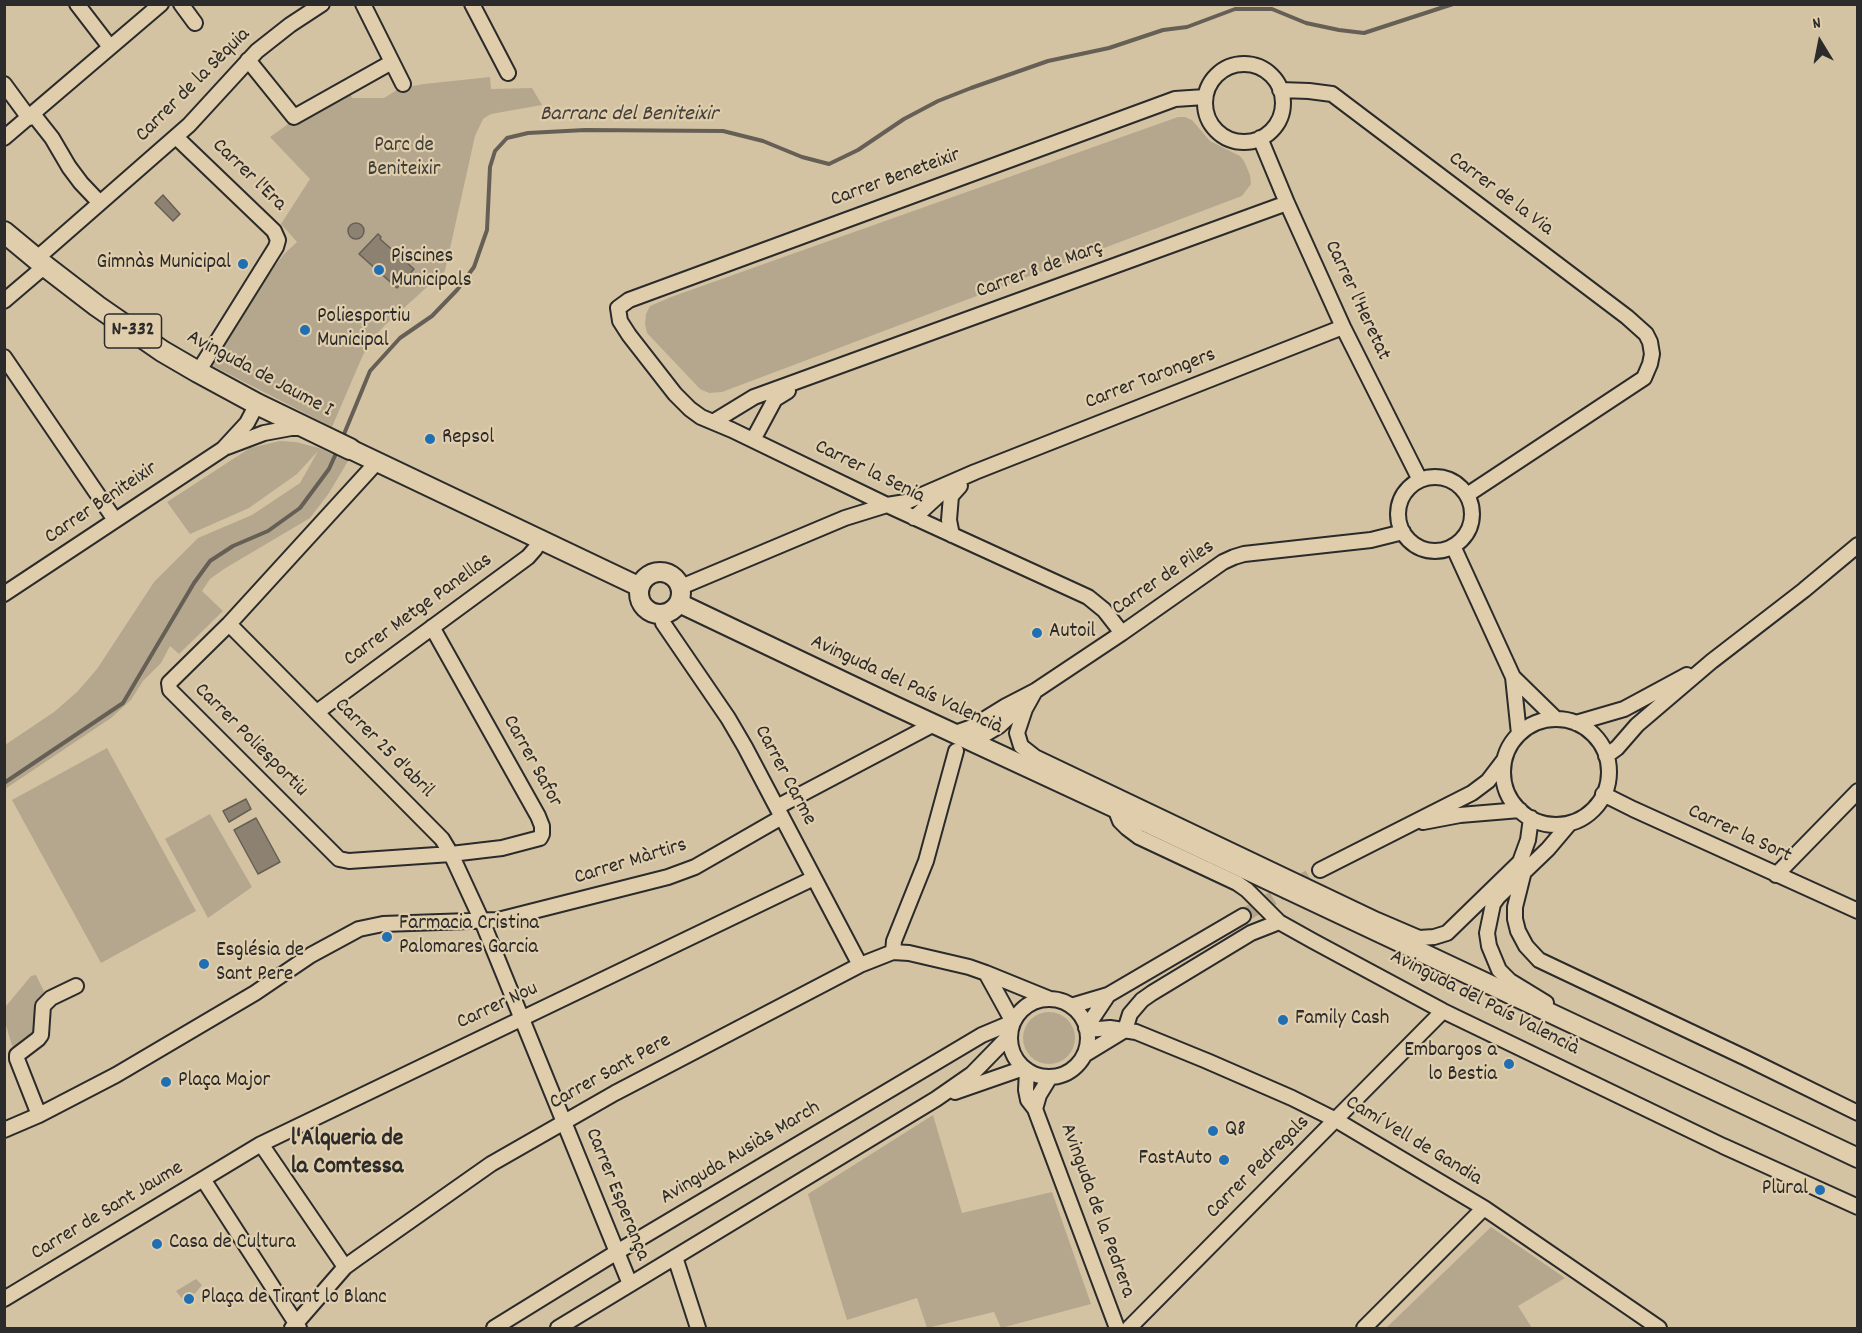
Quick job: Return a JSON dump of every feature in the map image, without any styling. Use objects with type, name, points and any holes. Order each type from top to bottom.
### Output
[{"type":"highway","name":"Avinguda de Jaume I","points":[[4,231],[40,262],[162,351],[265,408],[350,449]]},
{"type":"main road","points":[[350,449],[640,586]]},
{"type":"main road","points":[[659,572],[667,573],[674,577],[680,595],[674,609],[661,614],[650,611],[643,605],[640,586],[647,577],[659,572]]},
{"type":"main road","name":"Avinguda del País Valencià","points":[[680,595],[934,724],[955,742],[972,742],[1267,881],[1320,899],[1857,1158]]},
{"type":"street","points":[[77,4],[110,47]]},
{"type":"street","points":[[4,138],[161,4]]},
{"type":"street","points":[[181,4],[195,23]]},
{"type":"street","name":"Carrer de la Sèquia","points":[[4,301],[99,202],[176,136],[242,69],[248,60],[279,33],[322,4]]},
{"type":"street","points":[[363,4],[403,84]]},
{"type":"street","points":[[472,4],[508,73]]},
{"type":"street","points":[[248,60],[294,117],[392,62]]},
{"type":"street","points":[[1234,65],[1257,66],[1275,80],[1280,90],[1283,101],[1277,123],[1270,132],[1249,142],[1237,141],[1221,134],[1209,120],[1205,109],[1208,86],[1224,69],[1234,65]]},
{"type":"street","points":[[4,84],[52,138],[81,183],[99,202]]},
{"type":"street","name":"Carrer de la Via","points":[[1280,90],[1309,90],[1332,94],[1627,317],[1646,334],[1650,342],[1652,354],[1644,378],[1467,495]]},
{"type":"street","name":"Carrer Beneteixir","points":[[620,321],[618,308],[628,300],[1174,99],[1205,97]]},
{"type":"street","name":"Carrer l'Era","points":[[176,136],[274,231],[278,240],[276,247],[198,372]]},
{"type":"street","name":"Carrer l'Heretat","points":[[1260,138],[1343,327],[1420,480]]},
{"type":"street","name":"Carrer 8 de Març","points":[[713,422],[753,397],[808,379],[1287,203]]},
{"type":"street","name":"Carrer la Senia","points":[[620,321],[675,394],[690,409],[914,518],[1088,597],[1104,610],[1122,633]]},
{"type":"street","name":"Carrer Tarongers","points":[[680,595],[845,518],[887,505],[906,502],[975,472],[1343,327]]},
{"type":"street","points":[[4,357],[115,520]]},
{"type":"street","name":"Carrer 8 de Març","points":[[753,440],[775,399],[808,379]]},
{"type":"street","name":"Carrer Beniteixir","points":[[223,449],[247,423],[265,408]]},
{"type":"street","name":"Carrer Beniteixir","points":[[253,437],[266,425],[265,408]]},
{"type":"street","name":"Carrer Beniteixir","points":[[4,594],[223,449],[278,430],[312,431]]},
{"type":"street","name":"Carrer Poliesportiu","points":[[377,462],[229,624],[169,683],[170,690],[339,859],[349,861],[451,854]]},
{"type":"street","name":"Carrer Tarongers","points":[[914,518],[939,495],[975,472]]},
{"type":"street","name":"Carrer Tarongers","points":[[952,535],[949,520],[951,496],[964,480],[975,472]]},
{"type":"street","points":[[1430,477],[1447,479],[1455,483],[1467,495],[1472,517],[1468,529],[1453,546],[1434,550],[1425,549],[1416,545],[1402,532],[1398,520],[1398,507],[1403,495],[1420,480],[1430,477]]},
{"type":"street","name":"Carrer de Piles","points":[[955,742],[972,727],[1035,691],[1223,562],[1244,554],[1371,540],[1402,532]]},
{"type":"street","name":"Carrer Metge Panellas","points":[[317,712],[528,557],[541,538]]},
{"type":"street","points":[[1606,756],[1617,748],[1637,726],[1713,661],[1804,591],[1857,545]]},
{"type":"street","points":[[1453,546],[1513,676],[1519,734]]},
{"type":"street","name":"Carrer Carme","points":[[661,614],[663,623],[728,718],[860,965]]},
{"type":"street","name":"Carrer 25 d'abril","points":[[229,624],[442,839],[482,921]]},
{"type":"street","name":"Carrer Safor","points":[[432,627],[542,826],[540,838],[502,848],[451,854]]},
{"type":"street","points":[[1576,723],[1624,709],[1713,661]]},
{"type":"street","points":[[1513,676],[1556,719]]},
{"type":"street","name":"Carrer de Piles","points":[[972,742],[999,726],[1035,691]]},
{"type":"street","name":"Avinguda del País Valencià","points":[[1035,691],[1025,709],[1017,733],[1021,746],[1035,758],[1257,862],[1320,899]]},
{"type":"street","points":[[1320,870],[1472,792],[1488,781],[1519,734],[1536,723],[1556,719],[1576,723],[1595,736],[1606,756],[1608,782],[1604,794],[1590,812],[1570,823],[1548,849],[1493,904],[1488,920],[1489,946],[1499,970],[1510,981],[1546,1003],[1684,1068],[1704,1086]]},
{"type":"street","name":"Carrer Màrtirs","points":[[4,1130],[39,1115],[116,1075],[246,999],[311,955],[359,929],[383,924],[505,919],[688,871],[779,812],[934,724]]},
{"type":"street","points":[[893,952],[894,941],[926,861],[955,742]]},
{"type":"street","points":[[1320,899],[1419,938],[1447,933],[1520,862],[1528,840],[1525,814],[1511,800],[1505,787],[1504,760]]},
{"type":"street","points":[[1776,875],[1857,791]]},
{"type":"street","name":"Carrer la Sort","points":[[1604,794],[1857,912]]},
{"type":"street","name":"Avinguda del País Valencià","points":[[1115,808],[1120,821],[1139,837],[1237,883],[1279,922],[1443,1011],[1723,1146],[1857,1207]]},
{"type":"street","points":[[1404,826],[1460,815],[1525,814],[1550,824],[1570,823]]},
{"type":"street","points":[[1257,862],[1267,881]]},
{"type":"street","points":[[1524,871],[1515,907],[1515,919],[1526,946],[1539,960],[1857,1113]]},
{"type":"street","name":"Carrer Nou","points":[[203,1179],[261,1144],[814,878]]},
{"type":"street","points":[[1071,1006],[1108,996],[1243,916]]},
{"type":"street","name":"Carrer Esperança","points":[[482,921],[630,1284]]},
{"type":"street","points":[[1084,1055],[1125,1030],[1130,1014],[1142,1000],[1152,993],[1251,933],[1279,922]]},
{"type":"street","name":"Carrer Sant Pere","points":[[296,1327],[345,1267],[491,1164],[615,1093],[860,965],[893,952],[909,953],[969,967],[1050,999]]},
{"type":"street","points":[[558,1329],[936,1099],[972,1074],[1012,1029],[1020,1013],[1028,1006],[1050,999],[1071,1006],[1083,1020],[1087,1029],[1088,1038],[1084,1055],[1078,1064],[1070,1071],[1050,1077],[1034,1074],[1026,1069],[1013,1053],[1012,1029],[986,973]]},
{"type":"street","points":[[39,1115],[17,1055],[38,1039],[44,1005],[51,998],[76,986]]},
{"type":"street","points":[[1087,1029],[1108,996]]},
{"type":"street","name":"Carrer Pedregals","points":[[1129,1329],[1443,1011]]},
{"type":"street","name":"Camí Vell de Gandia","points":[[1087,1029],[1110,1028],[1136,1032],[1292,1098],[1336,1120],[1484,1208],[1659,1329]]},
{"type":"street","name":"Avinguda Ausiàs March","points":[[494,1329],[617,1252],[982,1035],[1012,1029]]},
{"type":"street","points":[[936,1099],[1026,1069]]},
{"type":"street","name":"Avinguda de la Pedrera","points":[[1026,1069],[1028,1100],[1035,1108],[1117,1329]]},
{"type":"street","points":[[1035,1108],[1039,1095],[1050,1077]]},
{"type":"street","points":[[261,1144],[345,1267]]},
{"type":"street","points":[[203,1179],[296,1327]]},
{"type":"street","name":"Carrer de Sant Jaume","points":[[4,1299],[203,1179]]},
{"type":"street","points":[[1364,1329],[1484,1208]]},
{"type":"street","points":[[675,1257],[698,1329]]},
{"type":"green space","name":"Parc de Beniteixir","points":[[490,77],[491,89],[532,88],[542,105],[491,114],[483,119],[475,136],[445,271],[374,337],[363,355],[332,427],[213,366],[225,337],[248,302],[284,254],[297,242],[281,224],[310,179],[270,137],[291,122],[349,91],[352,98],[384,98],[400,88]]},
{"type":"green space","points":[[1178,117],[1192,120],[1210,141],[1240,156],[1250,175],[1251,184],[1242,196],[722,392],[709,393],[700,389],[647,333],[646,314],[650,306],[671,297]]},
{"type":"green space","points":[[280,441],[296,442],[319,448],[348,461],[329,493],[310,518],[210,579],[202,591],[223,611],[179,654],[170,646],[161,663],[143,681],[131,700],[111,718],[5,789],[5,745],[54,712],[77,692],[97,669],[154,582],[198,538],[252,515],[300,483],[318,451],[297,474],[249,508],[190,534],[167,502],[250,448]]},
{"type":"green space","points":[[107,748],[196,911],[101,963],[12,800]]},
{"type":"green space","points":[[210,814],[252,887],[208,918],[165,839]]},
{"type":"green space","points":[[36,975],[44,991],[39,1006],[37,1033],[13,1049],[4,1010],[31,976]]},
{"type":"green space","points":[[1044,1012],[1054,1012],[1068,1019],[1075,1038],[1068,1057],[1054,1064],[1044,1064],[1034,1060],[1027,1053],[1023,1043],[1023,1033],[1027,1023],[1034,1016]]},
{"type":"green space","points":[[933,1115],[962,1213],[1052,1192],[1091,1304],[1001,1328],[994,1312],[927,1328],[917,1298],[847,1320],[808,1194]]},
{"type":"green space","points":[[1491,1227],[1565,1278],[1518,1306],[1532,1328],[1386,1328]]},
{"type":"green space","points":[[196,1279],[202,1285],[186,1304],[176,1291]]},
{"type":"shaded area","points":[[163,195],[180,214],[173,221],[155,203]]},
{"type":"shaded area","points":[[356,223],[362,225],[364,231],[362,237],[356,239],[350,237],[348,231],[350,225]]},
{"type":"shaded area","points":[[378,234],[380,239],[414,269],[397,288],[359,254]]},
{"type":"shaded area","points":[[246,799],[251,809],[229,822],[223,811]]},
{"type":"shaded area","points":[[256,818],[280,862],[258,874],[234,830]]},
{"type":"waterway","name":"Barranc del Beniteixir","points":[[342,439],[370,371],[400,338],[432,316],[457,290],[474,267],[487,230],[490,167],[495,151],[507,138],[528,133],[585,130],[723,131],[763,141],[802,157],[829,164],[858,150],[904,119],[938,101],[971,88],[1048,61],[1109,48],[1163,30],[1187,27],[1235,9],[1272,9],[1306,23],[1364,33],[1453,4]]},
{"type":"waterway","name":"Barranc del Beniteixir","points":[[4,783],[123,703],[194,583],[210,561],[233,546],[268,531],[300,508],[329,469],[338,449]]},
{"type":"tunnel","points":[[1243,916],[1320,870]]},
{"type":"place","name":"Gimnàs Municipal","points":[[243,264]]},
{"type":"place","name":"Piscines Municipals","points":[[379,270]]},
{"type":"place","name":"Poliesportiu Municipal","points":[[305,330]]},
{"type":"place","name":"Repsol","points":[[430,439]]},
{"type":"place","name":"Autoil","points":[[1037,633]]},
{"type":"place","name":"Farmacia Cristina Palomares Garcia","points":[[387,937]]},
{"type":"place","name":"Església de Sant Pere","points":[[204,964]]},
{"type":"place","name":"Family Cash","points":[[1283,1020]]},
{"type":"place","name":"Embargos a lo Bestia","points":[[1509,1064]]},
{"type":"place","name":"Plaça Major","points":[[166,1082]]},
{"type":"place","name":"Q8","points":[[1213,1131]]},
{"type":"place","name":"FastAuto","points":[[1224,1160]]},
{"type":"place","name":"Plural","points":[[1820,1190]]},
{"type":"place","name":"Casa de Cultura","points":[[157,1244]]},
{"type":"place","name":"Plaça de Tirant lo Blanc","points":[[189,1299]]},
{"type":"district","name":"l'Alqueria de la Comtessa","points":[[347,1155]]}]
